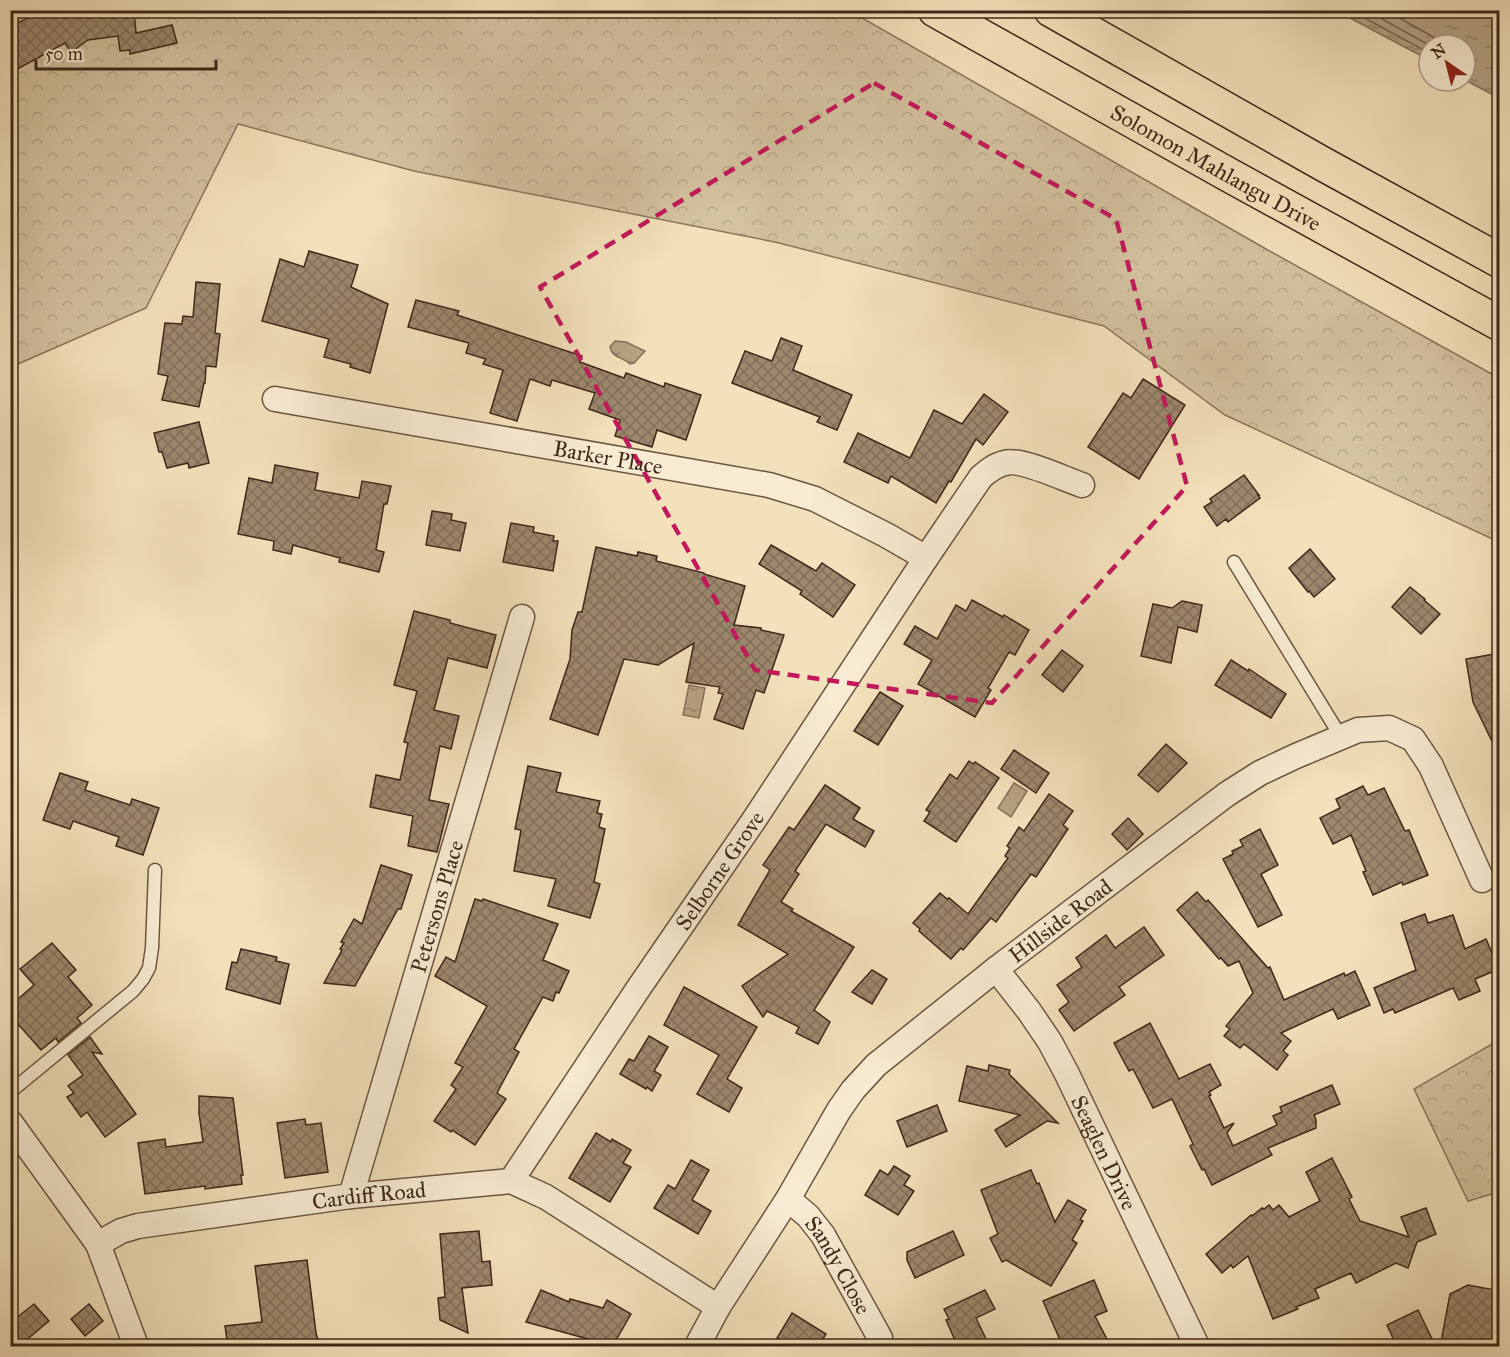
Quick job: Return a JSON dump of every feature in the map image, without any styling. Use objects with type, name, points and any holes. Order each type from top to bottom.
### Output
[{"type":"highway","name":"Solomon Mahlangu Drive","points":[[935,10],[1500,324]]},
{"type":"highway","points":[[1052,10],[1323,164],[1500,261]]},
{"type":"street","name":"Barker Place","points":[[274,399],[769,485],[815,499],[926,558]]},
{"type":"street","name":"Selborne Grove","points":[[511,1181],[981,477],[991,468],[1006,462],[1025,464],[1082,486]]},
{"type":"street","name":"Petersons Place","points":[[351,1196],[522,617]]},
{"type":"street","name":"Hillside Road","points":[[697,1347],[718,1307],[788,1199],[839,1110],[876,1065],[996,969],[1227,794],[1260,773],[1358,730],[1389,728],[1413,739],[1431,766],[1482,880]]},
{"type":"street","name":"Seaglen Drive","points":[[996,969],[1050,1042],[1197,1347]]},
{"type":"street","points":[[10,1122],[98,1244],[136,1347]]},
{"type":"street","name":"Cardiff Road","points":[[98,1244],[121,1231],[138,1226],[351,1196],[511,1181],[546,1197],[718,1307]]},
{"type":"street","name":"Sandy Close","points":[[788,1199],[808,1216],[823,1235],[880,1338]]},
{"type":"lane","points":[[1234,562],[1341,737]]},
{"type":"lane","points":[[10,1092],[133,991],[143,979],[149,968],[152,948],[155,870]]},
{"type":"highlighted area","points":[[874,83],[1116,219],[1187,486],[992,703],[755,670],[540,287]]},
{"type":"green space","points":[[11,11],[850,11],[1266,249],[1499,378],[1499,542],[1225,415],[1104,326],[775,242],[414,171],[238,124],[146,308],[11,367]]},
{"type":"green space","points":[[1499,1040],[1499,1192],[1468,1201],[1414,1089]]},
{"type":"water","points":[[1337,11],[1499,11],[1499,98],[1477,86],[1477,33],[1417,33],[1417,54]]},
{"type":"water","points":[[615,341],[626,342],[645,351],[634,363],[630,364],[611,351],[610,347]]},
{"type":"water","points":[[689,685],[705,688],[699,718],[683,715]]},
{"type":"water","points":[[1014,783],[1027,791],[1011,817],[998,808]]},
{"type":"building","points":[[43,10],[91,10],[92,16],[134,11],[136,33],[172,25],[177,43],[130,54],[130,50],[120,51],[118,36],[88,40],[71,52],[65,43],[10,73],[10,27]]},
{"type":"building","points":[[309,251],[358,265],[351,287],[388,304],[370,373],[350,367],[351,364],[324,357],[329,339],[262,321],[280,259],[304,267]]},
{"type":"building","points":[[196,282],[220,284],[215,333],[220,334],[216,367],[206,366],[205,383],[199,407],[162,400],[168,376],[158,374],[165,323],[182,324],[183,316],[193,317]]},
{"type":"building","points":[[416,300],[459,311],[457,315],[582,356],[580,362],[624,378],[626,373],[664,387],[665,383],[701,395],[686,440],[657,430],[652,447],[615,436],[620,420],[589,409],[595,393],[552,380],[550,386],[530,379],[517,421],[490,413],[503,370],[483,364],[486,359],[466,353],[469,343],[408,327]]},
{"type":"building","points":[[781,338],[802,346],[793,370],[852,395],[837,430],[817,422],[820,417],[732,383],[745,351],[772,361]]},
{"type":"building","points":[[1143,379],[1185,405],[1139,479],[1088,447],[1123,393],[1131,398]]},
{"type":"building","points":[[984,394],[1008,412],[983,445],[976,439],[936,503],[891,476],[888,483],[844,462],[858,433],[910,458],[934,410],[962,424]]},
{"type":"building","points":[[199,422],[209,463],[189,468],[188,463],[167,468],[162,452],[159,452],[154,433]]},
{"type":"building","points":[[275,465],[318,473],[315,490],[359,498],[362,481],[391,486],[387,504],[384,504],[376,550],[384,552],[379,572],[339,562],[340,558],[293,545],[291,554],[273,550],[274,541],[238,534],[249,478],[272,483]]},
{"type":"building","points":[[1244,475],[1260,498],[1228,522],[1226,519],[1217,526],[1204,507],[1212,502],[1210,499]]},
{"type":"building","points":[[432,511],[452,514],[451,520],[466,523],[460,551],[426,545]]},
{"type":"building","points":[[511,523],[534,527],[533,532],[554,536],[553,541],[558,541],[553,571],[503,562]]},
{"type":"building","points":[[771,545],[816,571],[822,563],[855,585],[833,617],[800,594],[802,591],[759,564]]},
{"type":"building","points":[[596,547],[637,556],[638,552],[657,556],[656,561],[745,586],[734,625],[761,628],[761,630],[784,635],[764,693],[756,690],[743,729],[714,719],[723,694],[718,693],[720,687],[686,682],[694,643],[658,665],[624,659],[598,735],[550,719],[570,659],[572,630],[578,612],[582,612]]},
{"type":"building","points":[[1310,549],[1335,579],[1314,597],[1289,568]]},
{"type":"building","points":[[1410,587],[1440,614],[1421,634],[1392,607]]},
{"type":"building","points":[[972,600],[1029,630],[1015,655],[1009,652],[988,688],[991,690],[975,717],[918,684],[932,660],[904,644],[915,626],[937,639],[956,605],[966,611]]},
{"type":"building","points":[[1182,601],[1202,605],[1197,632],[1178,627],[1171,663],[1141,656],[1153,604],[1172,608]]},
{"type":"building","points":[[414,611],[496,635],[487,668],[448,658],[434,710],[459,716],[451,749],[440,746],[429,800],[449,804],[437,852],[408,846],[413,816],[370,807],[376,775],[400,780],[408,743],[404,742],[417,691],[394,685]]},
{"type":"building","points":[[1062,650],[1083,666],[1063,692],[1042,675]]},
{"type":"building","points":[[1500,653],[1500,758],[1473,702],[1466,659]]},
{"type":"building","points":[[1231,660],[1248,671],[1249,669],[1286,694],[1271,718],[1215,685]]},
{"type":"building","points":[[880,692],[903,706],[878,745],[854,731]]},
{"type":"building","points":[[1166,744],[1187,763],[1158,792],[1138,775]]},
{"type":"building","points":[[1014,750],[1049,773],[1036,793],[1001,769]]},
{"type":"building","points":[[969,761],[973,764],[975,762],[999,778],[956,842],[924,821],[930,812],[926,810],[950,774],[957,779]]},
{"type":"building","points":[[528,766],[561,773],[556,792],[600,801],[597,813],[602,814],[599,827],[605,829],[594,882],[600,884],[590,918],[548,906],[556,879],[514,871],[521,830],[515,829]]},
{"type":"building","points":[[60,773],[88,782],[85,790],[130,805],[132,799],[159,808],[143,855],[116,846],[119,837],[73,821],[70,829],[43,820]]},
{"type":"building","points":[[825,785],[860,808],[853,819],[874,831],[865,847],[826,824],[795,871],[799,874],[781,902],[793,909],[791,911],[854,947],[814,1010],[830,1022],[818,1044],[796,1033],[799,1027],[767,1011],[763,1017],[742,986],[788,954],[738,925],[770,870],[763,865],[789,827],[794,830]]},
{"type":"building","points":[[1363,786],[1368,795],[1384,788],[1405,831],[1409,830],[1428,875],[1403,885],[1402,882],[1373,895],[1351,835],[1333,844],[1320,818],[1340,808],[1336,799]]},
{"type":"building","points":[[1049,794],[1073,811],[1063,825],[1068,829],[1036,877],[1031,874],[996,922],[991,918],[963,950],[961,948],[951,959],[913,923],[940,893],[968,914],[1008,858],[1005,856],[1010,848],[1007,846],[1019,827],[1024,831]]},
{"type":"building","points":[[1128,818],[1143,834],[1127,850],[1112,834]]},
{"type":"building","points":[[1260,829],[1278,865],[1261,874],[1282,915],[1258,927],[1223,859],[1233,854],[1232,851],[1243,846],[1240,840]]},
{"type":"building","points":[[381,865],[412,875],[401,909],[398,909],[355,986],[324,983],[342,950],[340,949],[344,943],[341,942],[354,919],[362,924]]},
{"type":"building","points":[[1197,892],[1206,902],[1208,900],[1268,968],[1270,967],[1284,1000],[1344,973],[1345,976],[1355,971],[1370,1005],[1338,1019],[1333,1009],[1281,1033],[1291,1041],[1283,1051],[1288,1055],[1277,1070],[1244,1044],[1240,1048],[1224,1036],[1230,1029],[1226,1026],[1253,993],[1239,961],[1228,966],[1221,958],[1219,959],[1177,910]]},
{"type":"building","points":[[475,899],[482,901],[483,899],[558,924],[543,960],[569,971],[553,1001],[543,997],[514,1049],[519,1052],[497,1093],[506,1099],[475,1145],[434,1121],[456,1089],[451,1085],[463,1067],[455,1063],[487,1006],[435,976],[446,957],[455,962]]},
{"type":"building","points":[[1425,914],[1428,923],[1453,915],[1465,949],[1486,939],[1499,969],[1475,979],[1480,991],[1459,1000],[1453,988],[1395,1013],[1393,1009],[1384,1013],[1374,988],[1416,970],[1401,923]]},
{"type":"building","points":[[1144,927],[1164,955],[1119,987],[1125,995],[1074,1031],[1059,1010],[1069,1002],[1057,985],[1082,967],[1076,958],[1106,935],[1115,948]]},
{"type":"building","points":[[52,943],[76,970],[68,977],[92,1005],[77,1018],[81,1023],[58,1042],[56,1038],[41,1050],[10,1015],[10,1006],[34,985],[20,969]]},
{"type":"building","points":[[241,949],[277,957],[276,961],[289,964],[280,1004],[226,989],[232,962],[237,963]]},
{"type":"building","points":[[872,970],[887,979],[872,1004],[852,992]]},
{"type":"building","points":[[684,987],[757,1027],[727,1079],[742,1088],[729,1112],[697,1094],[719,1055],[664,1025]]},
{"type":"building","points":[[1150,1023],[1179,1079],[1210,1064],[1221,1085],[1209,1092],[1211,1095],[1209,1096],[1224,1128],[1234,1123],[1227,1133],[1233,1146],[1277,1125],[1273,1116],[1282,1112],[1280,1107],[1332,1085],[1340,1104],[1314,1115],[1316,1128],[1268,1148],[1272,1155],[1212,1185],[1190,1146],[1193,1144],[1172,1099],[1153,1108],[1133,1069],[1129,1071],[1114,1043]]},
{"type":"building","points":[[649,1036],[668,1047],[654,1071],[661,1075],[652,1091],[620,1074],[629,1059],[634,1061]]},
{"type":"building","points":[[90,1037],[102,1054],[92,1052],[136,1114],[105,1137],[87,1112],[81,1117],[67,1097],[74,1093],[68,1086],[83,1075],[68,1055]]},
{"type":"building","points":[[989,1065],[1010,1070],[1009,1074],[1058,1123],[1047,1121],[1006,1147],[995,1130],[1020,1115],[959,1101],[967,1066],[988,1071]]},
{"type":"building","points":[[199,1096],[233,1098],[243,1175],[241,1175],[242,1184],[205,1189],[205,1186],[145,1194],[138,1143],[165,1139],[166,1147],[203,1142]]},
{"type":"building","points":[[937,1105],[947,1131],[907,1147],[897,1121]]},
{"type":"building","points":[[305,1119],[306,1125],[321,1123],[328,1172],[285,1178],[277,1123]]},
{"type":"building","points":[[596,1133],[631,1150],[623,1163],[631,1167],[610,1202],[569,1178]]},
{"type":"building","points":[[1332,1158],[1352,1197],[1349,1199],[1360,1221],[1409,1237],[1401,1217],[1426,1208],[1436,1234],[1417,1242],[1408,1268],[1396,1263],[1356,1283],[1351,1273],[1315,1289],[1319,1298],[1273,1319],[1248,1256],[1233,1268],[1231,1265],[1222,1273],[1206,1254],[1262,1208],[1269,1205],[1273,1210],[1279,1205],[1289,1217],[1320,1201],[1306,1172]]},
{"type":"building","points":[[691,1160],[709,1170],[692,1200],[711,1211],[698,1234],[654,1208],[668,1185],[675,1189]]},
{"type":"building","points":[[894,1166],[910,1176],[904,1185],[914,1191],[898,1215],[865,1195],[880,1170],[888,1175]]},
{"type":"building","points":[[1031,1170],[1037,1184],[1039,1183],[1055,1222],[1068,1200],[1086,1210],[1080,1220],[1083,1221],[1072,1240],[1077,1243],[1051,1286],[1006,1260],[1002,1262],[990,1238],[998,1234],[981,1190]]},
{"type":"building","points":[[479,1231],[482,1262],[490,1261],[492,1285],[462,1288],[468,1333],[440,1320],[438,1298],[445,1297],[440,1234]]},
{"type":"building","points":[[953,1231],[964,1255],[915,1278],[907,1260],[907,1252]]},
{"type":"building","points":[[307,1260],[316,1333],[320,1347],[228,1347],[225,1326],[262,1322],[255,1266]]},
{"type":"building","points":[[1094,1280],[1107,1311],[1095,1316],[1111,1347],[1063,1347],[1043,1301]]},
{"type":"building","points":[[1468,1285],[1495,1290],[1492,1308],[1500,1311],[1500,1347],[1440,1347],[1450,1294]]},
{"type":"building","points":[[541,1290],[569,1302],[570,1299],[603,1308],[607,1300],[631,1314],[612,1347],[607,1347],[599,1342],[526,1322]]},
{"type":"building","points":[[985,1290],[995,1309],[976,1318],[987,1341],[976,1347],[958,1347],[946,1320],[949,1319],[944,1309]]},
{"type":"building","points":[[34,1304],[49,1321],[18,1347],[10,1347],[10,1323]]},
{"type":"building","points":[[89,1304],[103,1321],[85,1336],[71,1319]]},
{"type":"building","points":[[1418,1310],[1436,1347],[1397,1347],[1387,1325]]},
{"type":"building","points":[[792,1313],[826,1334],[818,1347],[791,1347],[777,1338]]}]
